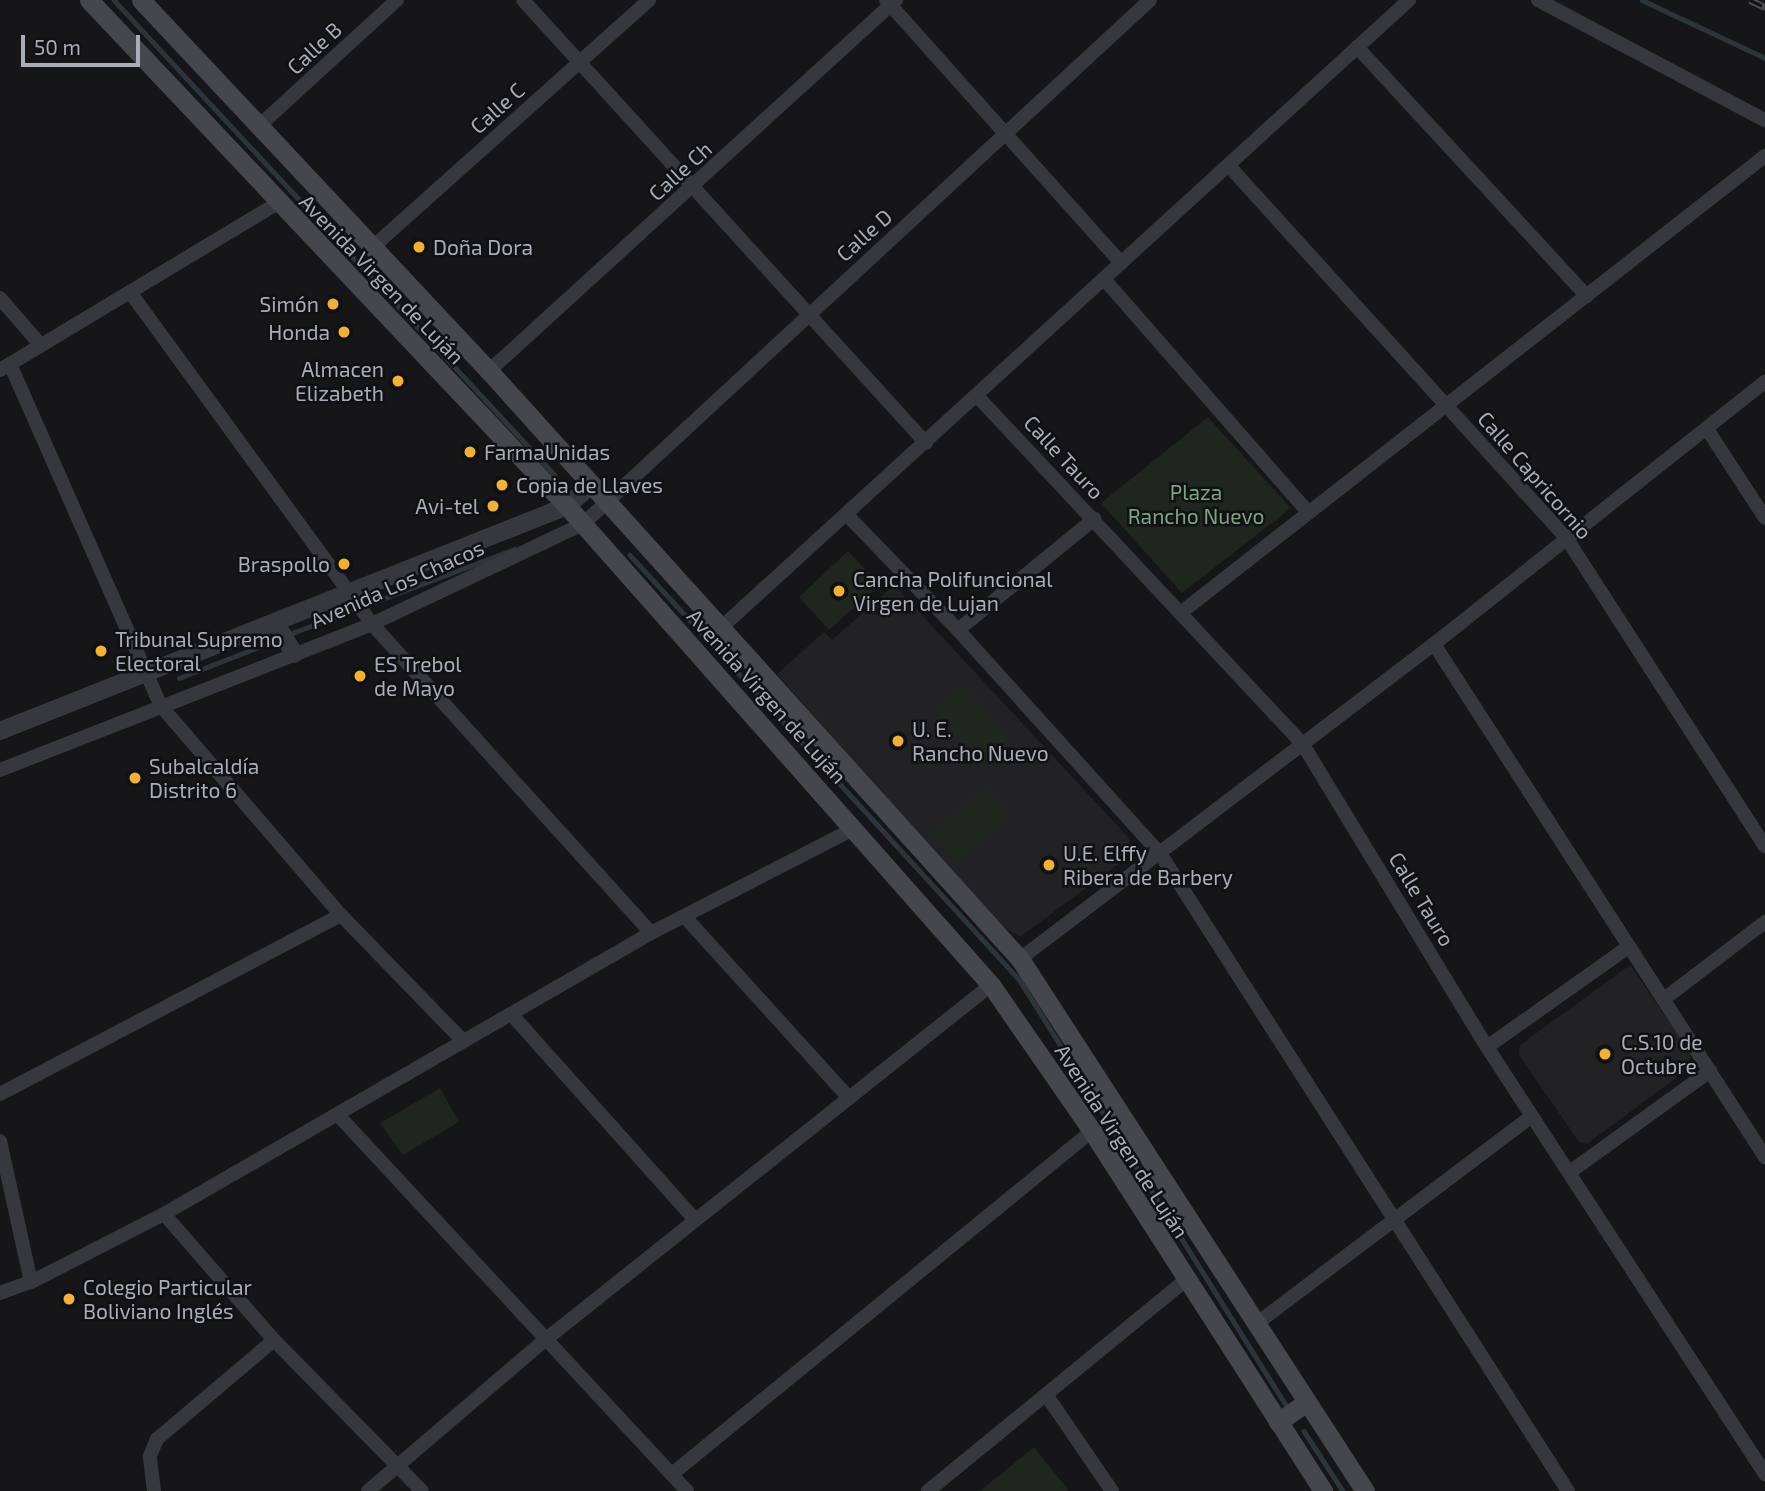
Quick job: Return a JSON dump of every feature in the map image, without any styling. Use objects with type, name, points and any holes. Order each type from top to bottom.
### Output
[{"type":"main road","name":"Avenida Virgen de Luján","points":[[89,0],[567,506],[855,828],[991,985],[1092,1131],[1185,1281],[1324,1491]]},
{"type":"main road","name":"Avenida Virgen de Luján","points":[[141,0],[374,246],[723,626],[1020,959],[1365,1491]]},
{"type":"main road","points":[[1279,1422],[1307,1402]]},
{"type":"street","name":"Calle B","points":[[259,126],[397,0]]},
{"type":"street","points":[[523,0],[693,188],[810,312],[926,443]]},
{"type":"street","name":"Calle C","points":[[374,246],[649,0]]},
{"type":"street","name":"Calle D","points":[[608,501],[1150,0]]},
{"type":"street","points":[[723,626],[848,516],[1409,0]]},
{"type":"street","points":[[1538,0],[1765,120]]},
{"type":"street","points":[[891,2],[1121,263]]},
{"type":"street","name":"Calle Ch","points":[[489,371],[693,188],[891,2]]},
{"type":"street","points":[[1357,47],[1587,296]]},
{"type":"street","points":[[1183,611],[1765,156]]},
{"type":"street","name":"Calle Capricornio","points":[[1229,166],[1565,536],[1765,846]]},
{"type":"street","points":[[278,203],[39,344],[5,367],[143,673],[161,706],[341,915],[463,1041]]},
{"type":"street","points":[[1104,279],[1308,512]]},
{"type":"street","points":[[130,292],[369,620],[650,933]]},
{"type":"street","points":[[0,299],[39,344]]},
{"type":"street","points":[[1020,959],[1161,855],[1302,743],[1434,644],[1565,536],[1765,382]]},
{"type":"street","name":"Calle Tauro","points":[[978,397],[1183,611],[1302,743],[1531,1117],[1570,1172],[1765,1474]]},
{"type":"street","points":[[1707,429],[1765,518]]},
{"type":"street","name":"Avenida Los Chacos","points":[[0,732],[143,673],[277,626],[567,506],[592,484]]},
{"type":"street","name":"Avenida Los Chacos","points":[[0,770],[369,620],[583,524],[608,501]]},
{"type":"street","points":[[848,516],[958,630],[1161,855],[1568,1491]]},
{"type":"street","points":[[958,630],[1094,519]]},
{"type":"street","points":[[277,626],[292,650]]},
{"type":"street","points":[[1434,644],[1627,948],[1664,999],[1765,1157]]},
{"type":"street","points":[[0,1293],[31,1282],[164,1214],[650,933],[855,828]]},
{"type":"street","points":[[0,1094],[341,915]]},
{"type":"street","points":[[685,917],[849,1098]]},
{"type":"street","points":[[1664,999],[1765,922]]},
{"type":"street","points":[[1487,1047],[1627,948]]},
{"type":"street","points":[[368,1491],[545,1340],[991,985]]},
{"type":"street","points":[[512,1015],[695,1220]]},
{"type":"street","points":[[1570,1172],[1710,1071]]},
{"type":"street","points":[[338,1115],[687,1491]]},
{"type":"street","points":[[1256,1324],[1531,1117]]},
{"type":"street","points":[[672,1475],[1092,1131]]},
{"type":"street","points":[[0,1141],[31,1282]]},
{"type":"street","points":[[164,1214],[274,1340],[422,1491]]},
{"type":"street","points":[[928,1491],[1185,1281]]},
{"type":"street","points":[[154,1491],[150,1456],[157,1439],[274,1340]]},
{"type":"street","points":[[1047,1396],[1112,1491]]},
{"type":"shaded area","points":[[894,585],[1129,838],[1129,856],[1020,937],[998,924],[777,674],[824,632],[832,640]]},
{"type":"shaded area","name":"C.S.10 de Octubre","points":[[1630,965],[1691,1053],[1688,1069],[1587,1144],[1579,1142],[1519,1055],[1520,1045]]},
{"type":"green space","name":"Plaza Rancho Nuevo","points":[[1208,417],[1291,508],[1182,593],[1101,503]]},
{"type":"green space","name":"Cancha Polifuncional Virgen de Lujan","points":[[848,551],[879,585],[829,630],[799,597]]},
{"type":"green space","points":[[963,684],[1010,739],[981,764],[934,709]]},
{"type":"green space","points":[[987,787],[1011,817],[955,862],[931,833]]},
{"type":"green space","points":[[440,1088],[459,1122],[403,1155],[380,1123]]},
{"type":"green space","points":[[1034,1447],[1069,1491],[980,1491]]},
{"type":"waterway","points":[[114,0],[555,475]]},
{"type":"waterway","points":[[1642,0],[1765,58]]},
{"type":"waterway","points":[[287,635],[514,549]]},
{"type":"waterway","points":[[630,555],[1019,979],[1286,1405]]},
{"type":"waterway","points":[[179,678],[279,639]]},
{"type":"waterway","points":[[1304,1431],[1343,1491]]},
{"type":"railway","points":[[1750,0],[1765,7]]},
{"type":"place","name":"Doña Dora","points":[[419,247]]},
{"type":"place","name":"Simón","points":[[333,304]]},
{"type":"place","name":"Honda","points":[[344,332]]},
{"type":"place","name":"Almacen Elizabeth","points":[[398,381]]},
{"type":"place","name":"FarmaUnidas","points":[[470,452]]},
{"type":"place","name":"Copia de Llaves","points":[[502,485]]},
{"type":"place","name":"Avi-tel","points":[[493,506]]},
{"type":"place","name":"Braspollo","points":[[344,564]]},
{"type":"place","name":"Cancha Polifuncional Virgen de Lujan","points":[[839,591]]},
{"type":"place","name":"Tribunal Supremo Electoral","points":[[101,651]]},
{"type":"place","name":"ES Trebol de Mayo","points":[[360,676]]},
{"type":"place","name":"U. E. Rancho Nuevo","points":[[898,741]]},
{"type":"place","name":"Subalcaldía Distrito 6","points":[[135,778]]},
{"type":"place","name":"U.E. Elffy Ribera de Barbery","points":[[1049,865]]},
{"type":"place","name":"C.S.10 de Octubre","points":[[1605,1054]]},
{"type":"place","name":"Colegio Particular Boliviano Inglés","points":[[69,1299]]}]
